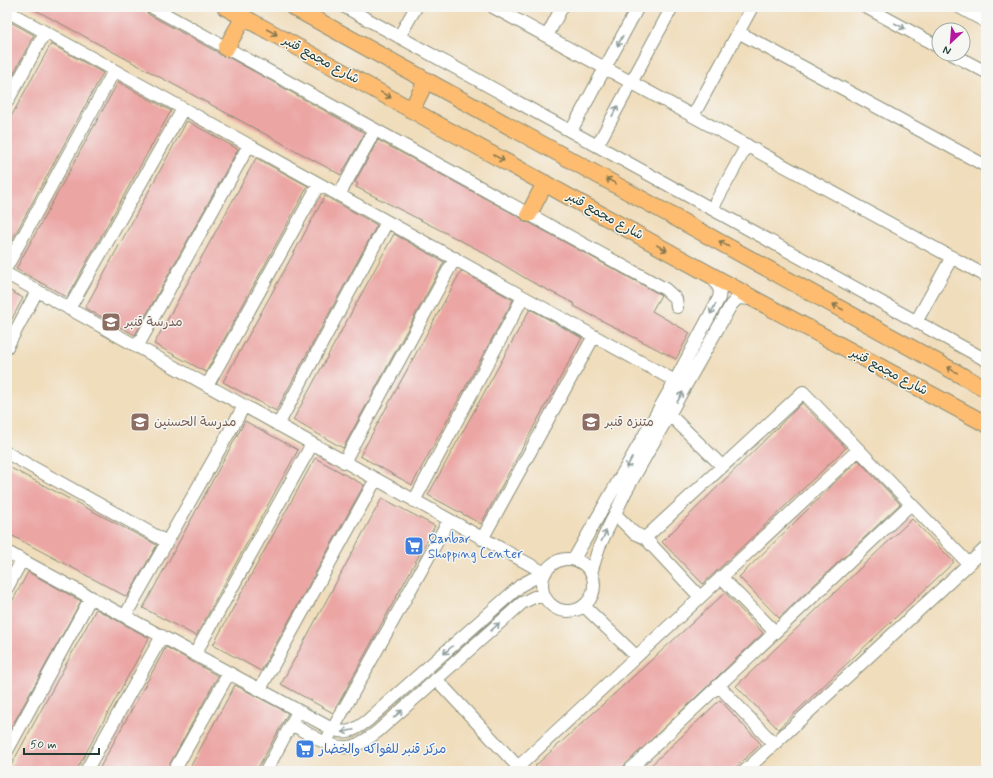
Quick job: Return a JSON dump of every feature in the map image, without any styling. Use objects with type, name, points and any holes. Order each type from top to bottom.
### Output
[{"type":"main road","name":"شارع مجمع قنبر","points":[[225,7],[756,300],[986,424]]},
{"type":"main road","points":[[293,7],[986,388]]},
{"type":"main road","points":[[226,48],[244,17]]},
{"type":"main road","points":[[412,109],[426,80]]},
{"type":"main road","points":[[529,214],[545,183]]},
{"type":"street","points":[[152,7],[665,289],[676,299],[677,307]]},
{"type":"street","points":[[345,7],[986,360]]},
{"type":"street","points":[[399,37],[416,7]]},
{"type":"street","points":[[493,7],[986,276]]},
{"type":"street","points":[[546,36],[562,7]]},
{"type":"street","points":[[571,132],[638,7]]},
{"type":"street","points":[[597,146],[672,7]]},
{"type":"street","points":[[693,116],[752,7]]},
{"type":"street","points":[[866,7],[931,43]]},
{"type":"street","points":[[959,7],[986,22]]},
{"type":"street","points":[[7,11],[675,381]]},
{"type":"street","points":[[7,102],[45,32]]},
{"type":"street","points":[[738,32],[986,166]]},
{"type":"street","points":[[967,62],[986,72]]},
{"type":"street","points":[[7,266],[114,70]]},
{"type":"street","points":[[69,309],[183,109]]},
{"type":"street","points":[[339,195],[375,130]]},
{"type":"street","points":[[137,347],[249,145]]},
{"type":"street","points":[[712,209],[747,145]]},
{"type":"street","points":[[207,386],[319,184]]},
{"type":"street","points":[[278,425],[387,222]]},
{"type":"street","points":[[916,322],[952,257]]},
{"type":"street","points":[[344,462],[455,258]]},
{"type":"street","points":[[7,274],[544,574]]},
{"type":"street","points":[[591,572],[599,547],[643,449],[675,381],[719,298],[720,290],[717,282],[711,275]]},
{"type":"street","points":[[7,347],[37,291]]},
{"type":"street","points":[[414,500],[523,297]]},
{"type":"street","points":[[574,559],[643,449],[670,415],[730,305],[738,298],[756,300]]},
{"type":"street","points":[[482,539],[594,336]]},
{"type":"street","points":[[645,538],[803,392],[968,563]]},
{"type":"street","points":[[125,616],[244,406]]},
{"type":"street","points":[[670,415],[722,466]]},
{"type":"street","points":[[195,654],[312,444]]},
{"type":"street","points":[[436,680],[520,769],[636,656],[858,450]]},
{"type":"street","points":[[7,453],[167,542]]},
{"type":"street","points":[[260,690],[376,479]]},
{"type":"street","points":[[628,771],[911,504]]},
{"type":"street","points":[[615,514],[634,533],[645,538],[700,597]]},
{"type":"street","points":[[325,742],[449,520]]},
{"type":"street","points":[[745,771],[968,563],[986,548]]},
{"type":"street","points":[[7,552],[339,732],[351,732],[367,721],[521,584],[544,574],[554,563],[560,560],[574,559],[587,566],[591,572],[594,587],[589,601],[584,606],[570,611],[555,607],[545,597],[542,590],[544,574]]},
{"type":"street","points":[[7,588],[22,560]]},
{"type":"street","points":[[721,577],[775,632]]},
{"type":"street","points":[[7,751],[91,597]]},
{"type":"street","points":[[291,724],[325,742],[340,747],[348,747],[359,744],[377,732],[522,603],[534,597],[545,597]]},
{"type":"street","points":[[584,606],[636,656]]},
{"type":"street","points":[[86,771],[162,636]]},
{"type":"street","points":[[174,771],[229,673]]},
{"type":"street","points":[[718,686],[774,744]]},
{"type":"street","points":[[266,771],[299,711]]},
{"type":"street","points":[[367,721],[377,732]]},
{"type":"building","points":[[30,7],[141,7],[148,14],[222,56],[228,57],[365,133],[341,175]]},
{"type":"building","points":[[7,20],[34,35],[7,86]]},
{"type":"building","points":[[51,44],[103,73],[7,249],[7,124]]},
{"type":"building","points":[[118,82],[171,111],[67,297],[16,269]]},
{"type":"building","points":[[187,121],[238,149],[135,335],[85,308]]},
{"type":"building","points":[[378,140],[521,218],[524,222],[530,223],[661,295],[652,311],[690,333],[676,359],[574,306],[575,304],[530,281],[477,249],[356,187],[358,184],[355,182]]},
{"type":"building","points":[[256,158],[308,186],[206,372],[154,344]]},
{"type":"building","points":[[325,196],[377,225],[276,411],[223,382]]},
{"type":"building","points":[[394,234],[444,262],[343,448],[293,420]]},
{"type":"building","points":[[461,271],[513,300],[412,485],[360,456]]},
{"type":"building","points":[[7,289],[23,298],[7,328]]},
{"type":"building","points":[[530,309],[582,338],[481,524],[428,495]]},
{"type":"building","points":[[802,403],[846,448],[703,584],[662,542]]},
{"type":"building","points":[[245,421],[298,450],[196,636],[143,608]]},
{"type":"building","points":[[315,458],[364,485],[261,671],[213,645]]},
{"type":"building","points":[[858,460],[900,504],[779,618],[739,577]]},
{"type":"building","points":[[7,466],[157,545],[127,597],[7,533]]},
{"type":"building","points":[[382,498],[435,526],[333,713],[281,684]]},
{"type":"building","points":[[912,519],[954,562],[778,729],[736,686]]},
{"type":"building","points":[[28,572],[81,601],[7,735],[7,611]]},
{"type":"building","points":[[725,593],[763,633],[619,771],[540,771],[535,766]]},
{"type":"building","points":[[96,609],[149,638],[76,771],[8,771]]},
{"type":"building","points":[[166,647],[218,676],[166,771],[98,771]]},
{"type":"building","points":[[235,685],[288,713],[274,739],[256,771],[188,771]]},
{"type":"building","points":[[720,700],[761,744],[732,771],[645,771]]},
{"type":"place","name":"مدرسة قنبر","points":[[111,322]]},
{"type":"place","name":"مدرسة الحسنين","points":[[140,422]]},
{"type":"place","name":"متنزه قنبر","points":[[591,422]]},
{"type":"place","name":"Qanbar Shopping Center","points":[[414,546]]},
{"type":"place","name":"مركز قنبر للفواكه والخضار","points":[[305,749]]}]
